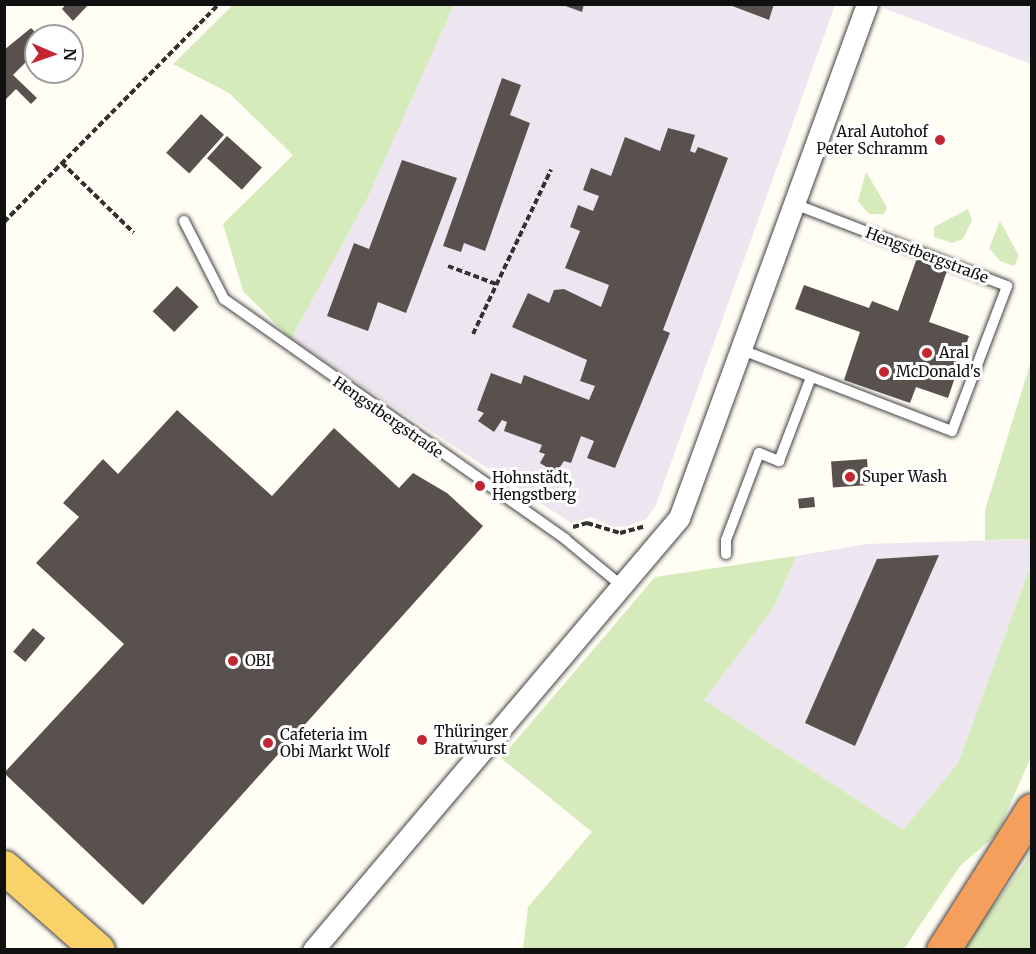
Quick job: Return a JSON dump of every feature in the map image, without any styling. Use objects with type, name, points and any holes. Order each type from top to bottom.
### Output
[{"type":"highway","points":[[943,950],[1032,810]]},
{"type":"main road","points":[[4,867],[98,950]]},
{"type":"street","points":[[313,950],[679,518],[867,4]]},
{"type":"lane","name":"Hengstbergstraße","points":[[742,350],[952,431],[1007,286],[795,204]]},
{"type":"lane","name":"Hengstbergstraße","points":[[184,221],[224,299],[565,539],[622,586]]},
{"type":"lane","points":[[726,554],[726,540],[759,453],[779,461],[811,377]]},
{"type":"path","points":[[4,222],[219,4]]},
{"type":"path","points":[[62,163],[134,233]]},
{"type":"path","points":[[473,334],[551,170]]},
{"type":"path","points":[[448,266],[496,284]]},
{"type":"path","points":[[565,539],[574,525],[588,523],[620,533],[648,524]]},
{"type":"shaded area","points":[[454,5],[835,5],[656,505],[646,519],[628,526],[614,527],[591,517],[571,523],[291,339],[367,199]]},
{"type":"shaded area","points":[[884,5],[1031,5],[1031,64],[883,8]]},
{"type":"shaded area","points":[[1031,539],[1031,564],[958,763],[903,830],[704,700],[774,607],[796,556],[867,544]]},
{"type":"green space","points":[[233,5],[454,5],[367,199],[291,339],[243,291],[223,224],[293,155],[229,93],[173,64]]},
{"type":"green space","points":[[866,172],[887,207],[884,214],[869,214],[858,201]]},
{"type":"green space","points":[[968,209],[972,220],[963,239],[952,243],[934,237],[934,227]]},
{"type":"green space","points":[[1000,221],[1019,256],[1014,266],[1000,261],[989,248]]},
{"type":"green space","points":[[1031,361],[1031,539],[985,540],[985,510]]},
{"type":"green space","points":[[796,556],[774,607],[704,700],[903,830],[958,763],[1031,564],[1031,757],[997,834],[960,866],[904,949],[523,949],[528,907],[592,832],[501,758],[655,577]]},
{"type":"green space","points":[[1031,849],[1031,949],[961,950],[1024,864]]},
{"type":"building","points":[[66,4],[89,4],[73,21],[62,9]]},
{"type":"building","points":[[560,4],[584,4],[582,12]]},
{"type":"building","points":[[727,4],[774,4],[769,20]]},
{"type":"building","points":[[24,34],[24,64],[13,75],[37,98],[31,104],[16,89],[4,101],[4,50]]},
{"type":"building","points":[[502,78],[521,85],[510,115],[530,123],[485,251],[464,243],[461,252],[443,246]]},
{"type":"building","points":[[201,114],[224,135],[189,173],[166,153]]},
{"type":"building","points":[[668,128],[695,135],[690,151],[695,153],[698,147],[728,158],[663,330],[670,333],[615,468],[587,458],[594,441],[581,436],[571,463],[564,461],[556,473],[540,463],[545,454],[539,452],[542,445],[504,431],[507,422],[502,420],[494,432],[478,421],[484,413],[477,410],[491,373],[521,384],[524,375],[589,400],[595,386],[580,381],[587,360],[512,327],[528,293],[549,303],[554,290],[564,289],[601,307],[609,285],[565,268],[580,231],[570,227],[578,205],[593,211],[599,196],[583,190],[591,168],[611,176],[625,137],[660,151]]},
{"type":"building","points":[[227,136],[262,167],[242,190],[207,158]]},
{"type":"building","points":[[402,160],[457,178],[406,313],[378,302],[368,331],[327,316],[354,243],[369,249]]},
{"type":"building","points":[[917,258],[948,268],[929,322],[969,336],[948,398],[916,387],[910,403],[844,380],[860,332],[795,309],[804,285],[869,308],[872,301],[898,311]]},
{"type":"building","points":[[177,286],[199,307],[174,332],[153,311]]},
{"type":"building","name":"OBI","points":[[177,410],[272,496],[334,428],[399,488],[413,473],[447,493],[483,526],[143,905],[4,773],[124,644],[36,563],[79,517],[63,503],[103,459],[118,474]]},
{"type":"building","name":"Super Wash","points":[[867,459],[869,485],[833,487],[831,462]]},
{"type":"building","points":[[814,497],[815,507],[799,509],[798,499]]},
{"type":"building","points":[[939,555],[855,746],[805,723],[877,559]]},
{"type":"building","points":[[33,628],[45,638],[25,662],[13,652]]},
{"type":"place","name":"Aral Autohof Peter Schramm","points":[[940,140]]},
{"type":"place","name":"Aral","points":[[927,353]]},
{"type":"place","name":"McDonald's","points":[[884,372]]},
{"type":"place","name":"Super Wash","points":[[850,477]]},
{"type":"place","name":"Hohnstädt, Hengstberg","points":[[480,486]]},
{"type":"place","name":"OBI","points":[[233,661]]},
{"type":"place","name":"Thüringer Bratwurst","points":[[422,740]]},
{"type":"place","name":"Cafeteria im Obi Markt Wolf","points":[[268,743]]}]
